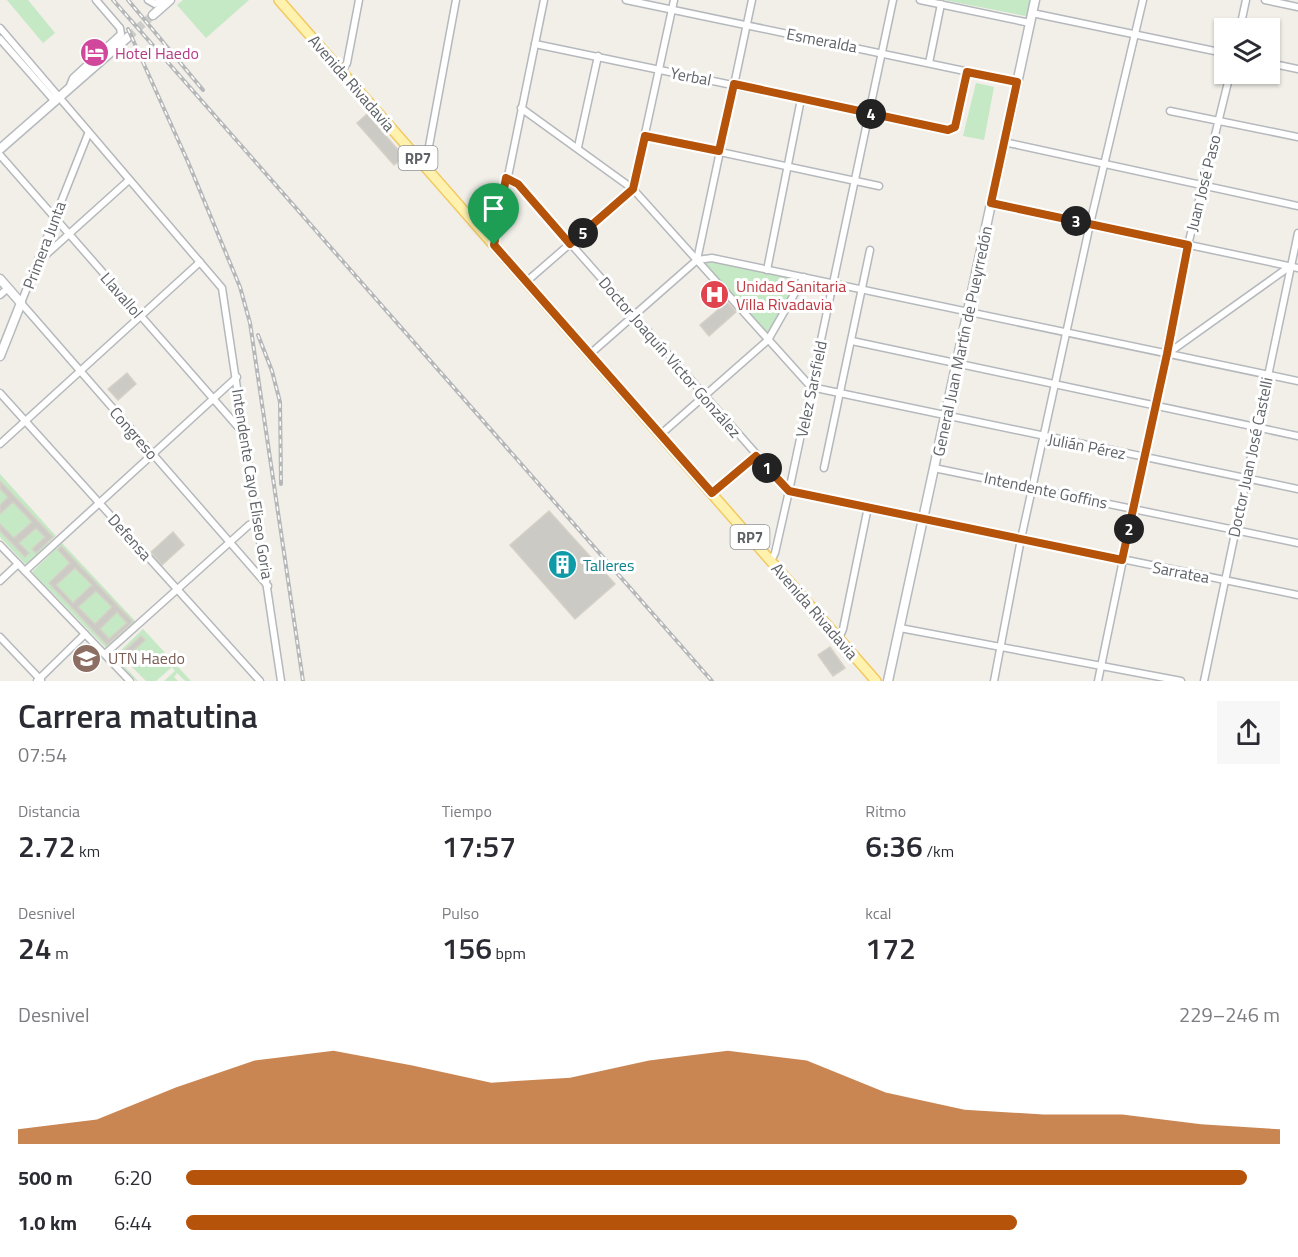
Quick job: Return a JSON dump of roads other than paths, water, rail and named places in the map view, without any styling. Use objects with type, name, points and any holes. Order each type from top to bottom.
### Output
[{"type":"main road","name":"Avenida Rivadavia","points":[[279,0],[876,681]]},
{"type":"street","points":[[96,0],[124,35]]},
{"type":"street","points":[[148,0],[155,4],[162,0]]},
{"type":"street","points":[[153,15],[170,0]]},
{"type":"street","points":[[342,71],[347,63],[359,0]]},
{"type":"street","points":[[422,163],[427,157],[456,0]]},
{"type":"street","points":[[494,245],[544,0]]},
{"type":"street","name":"Esmeralda","points":[[626,0],[1017,82]]},
{"type":"street","points":[[526,282],[633,189],[674,0]]},
{"type":"street","points":[[697,260],[752,0]]},
{"type":"street","name":"Velez Sarsfield","points":[[771,561],[775,553],[789,491],[893,0]]},
{"type":"street","points":[[920,0],[1030,23]]},
{"type":"street","name":"General Juan Martín de Pueyrredón","points":[[888,681],[1035,0]]},
{"type":"street","points":[[994,681],[1032,487],[1090,224],[1143,0]]},
{"type":"street","points":[[1242,18],[1246,0]]},
{"type":"street","points":[[1265,0],[1298,7]]},
{"type":"street","points":[[929,63],[941,4]]},
{"type":"street","points":[[1032,13],[1214,51]]},
{"type":"street","points":[[0,28],[2,39],[52,98],[58,98]]},
{"type":"street","points":[[0,149],[80,78],[124,35]]},
{"type":"street","points":[[69,88],[73,78],[124,35]]},
{"type":"street","name":"Yerbal","points":[[535,44],[952,130],[955,127],[967,72]]},
{"type":"street","points":[[578,147],[598,56]]},
{"type":"street","points":[[1280,65],[1298,69]]},
{"type":"street","name":"Juan José Paso","points":[[1098,681],[1188,245],[1228,84]]},
{"type":"street","points":[[0,444],[200,262],[58,98]]},
{"type":"street","points":[[767,270],[801,99]]},
{"type":"street","points":[[521,108],[578,147],[633,189],[811,387]]},
{"type":"street","points":[[1170,111],[1298,137]]},
{"type":"street","name":"Primera Junta","points":[[0,356],[88,134]]},
{"type":"street","points":[[645,136],[879,186]]},
{"type":"street","points":[[1004,142],[1298,206]]},
{"type":"street","name":"Llavallol","points":[[0,155],[245,435]]},
{"type":"street","name":"Doctor Joaquín Victor González","points":[[506,178],[518,184],[789,491]]},
{"type":"street","points":[[37,263],[129,180]]},
{"type":"street","points":[[991,203],[1298,268]]},
{"type":"street","name":"Doctor Juan José Castelli","points":[[1204,681],[1298,233]]},
{"type":"street","points":[[824,468],[870,250]]},
{"type":"street","points":[[590,354],[697,260],[712,258],[1298,381]]},
{"type":"street","name":"Intendente Cayo Eliseo Goria","points":[[200,262],[222,288],[269,586],[281,681]]},
{"type":"street","points":[[1167,354],[1290,266]]},
{"type":"street","points":[[660,435],[768,340],[804,277]]},
{"type":"street","name":"Congreso","points":[[0,279],[269,586]]},
{"type":"street","points":[[0,295],[8,288]]},
{"type":"street","points":[[852,341],[957,365],[1298,435]]},
{"type":"street","points":[[24,571],[237,377]]},
{"type":"street","name":"Julián Pérez","points":[[811,387],[1298,489]]},
{"type":"street","name":"Defensa","points":[[0,393],[260,681]]},
{"type":"street","points":[[712,493],[756,456]]},
{"type":"street","name":"Intendente Goffins","points":[[934,468],[1298,543]]},
{"type":"street","points":[[789,491],[923,519]]},
{"type":"street","points":[[839,639],[868,507]]},
{"type":"street","name":"Sarratea","points":[[923,519],[1298,595]]},
{"type":"street","points":[[105,654],[249,525],[257,521]]},
{"type":"street","points":[[0,545],[130,681]]},
{"type":"street","points":[[0,581],[18,564]]},
{"type":"street","points":[[900,628],[1001,649],[1181,681]]},
{"type":"street","points":[[0,637],[40,680],[85,634]]},
{"type":"tunnel","points":[[128,37],[153,15]]},
{"type":"railway","points":[[113,0],[712,681]]},
{"type":"railway","points":[[128,0],[203,90]]},
{"type":"railway","points":[[128,29],[188,162],[240,287],[250,323],[303,681]]},
{"type":"railway","points":[[258,335],[272,371],[280,402],[281,484]]},
{"type":"place","name":"Hotel Haedo","points":[[94,53]]},
{"type":"place","name":"Unidad Sanitaria Villa Rivadavia","points":[[715,295]]},
{"type":"place","name":"Talleres","points":[[562,565]]},
{"type":"place","name":"UTN Haedo","points":[[87,658]]}]
